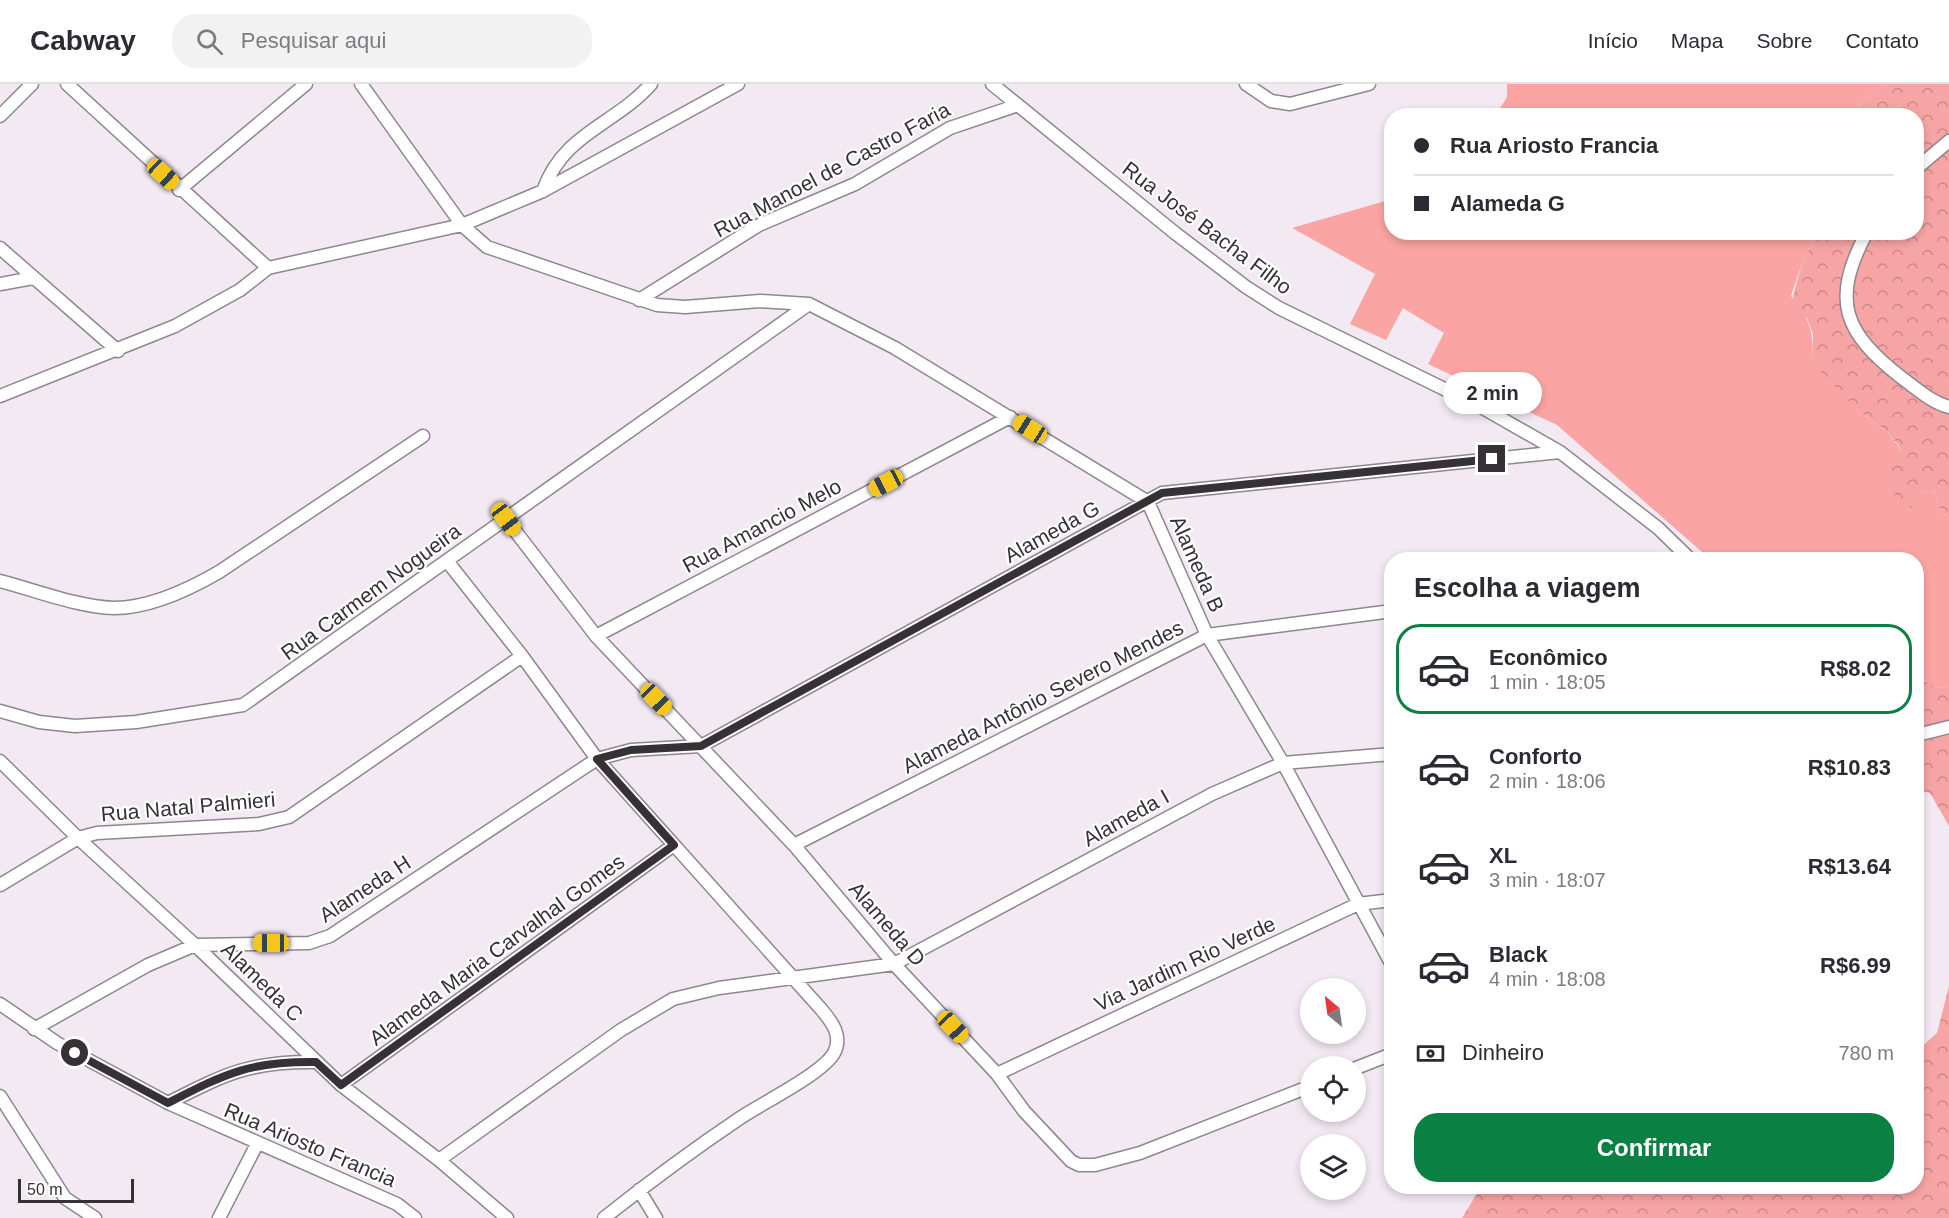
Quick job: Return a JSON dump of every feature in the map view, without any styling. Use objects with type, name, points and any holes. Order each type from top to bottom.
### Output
[{"type":"street","points":[[0,116],[32,84]]},
{"type":"street","points":[[67,84],[179,190],[268,268]]},
{"type":"street","points":[[179,190],[306,84]]},
{"type":"street","points":[[361,84],[462,225],[491,250],[665,307],[760,301],[809,304]]},
{"type":"street","points":[[543,191],[551,171],[582,135],[641,94],[651,84]]},
{"type":"street","points":[[0,396],[118,351],[207,310],[240,290],[268,268],[462,225],[543,191],[738,84]]},
{"type":"street","name":"Rua José Bacha Filho","points":[[992,84],[1175,233],[1266,300],[1484,408],[1560,452],[1658,528],[1683,552]]},
{"type":"street","points":[[1246,84],[1270,101],[1290,104],[1369,84]]},
{"type":"street","name":"Rua Manoel de Castro Faria","points":[[639,300],[759,225],[862,181],[950,128],[1018,105]]},
{"type":"street","points":[[1924,162],[1949,141]]},
{"type":"street","points":[[1863,240],[1848,284],[1847,307],[1852,328],[1876,358],[1927,397],[1949,407]]},
{"type":"street","points":[[0,248],[118,351]]},
{"type":"street","points":[[0,285],[33,278]]},
{"type":"street","name":"Alameda B","points":[[809,304],[864,331],[1148,502],[1208,635],[1282,763],[1384,951]]},
{"type":"street","name":"Rua Carmem Nogueira","points":[[0,711],[39,722],[75,726],[136,722],[243,705],[809,304]]},
{"type":"street","name":"Rua Amancio Melo","points":[[596,636],[1010,417]]},
{"type":"street","points":[[0,581],[96,606],[135,606],[155,600],[186,589],[219,572],[423,436]]},
{"type":"street","name":"Alameda G","points":[[597,759],[631,750],[701,746],[1148,502],[1158,494],[1175,490],[1560,452]]},
{"type":"street","name":"Alameda D","points":[[506,519],[596,636],[794,845],[894,964],[997,1074],[1024,1111],[1071,1161],[1084,1166],[1095,1165],[1140,1153],[1300,1090]]},
{"type":"street","points":[[447,561],[522,656],[597,759],[832,1021],[838,1039],[835,1052],[826,1063],[741,1117],[604,1218]]},
{"type":"street","name":"Alameda Antônio Severo Mendes","points":[[794,845],[1208,635],[1384,612]]},
{"type":"street","name":"Rua Natal Palmieri","points":[[0,885],[78,838],[126,830],[259,824],[289,817],[522,656]]},
{"type":"street","points":[[1924,733],[1949,727]]},
{"type":"street","name":"Alameda I","points":[[439,1161],[661,1004],[679,997],[719,988],[894,964],[1212,794],[1282,763],[1384,755]]},
{"type":"street","name":"Alameda H","points":[[34,1029],[148,965],[195,945],[309,943],[330,936],[597,759]]},
{"type":"street","name":"Alameda C","points":[[0,761],[78,838],[195,945],[341,1085],[439,1161],[507,1218]]},
{"type":"street","name":"Alameda Maria Carvalhal Gomes","points":[[341,1085],[674,845]]},
{"type":"street","name":"Via Jardim Rio Verde","points":[[997,1074],[1358,904],[1384,901]]},
{"type":"street","name":"Rua Ariosto Francia","points":[[0,1004],[34,1029],[168,1103],[256,1144],[397,1204],[415,1218]]},
{"type":"street","points":[[1366,1064],[1384,1057]]},
{"type":"street","points":[[168,1103],[224,1075],[253,1066],[286,1061],[316,1062]]},
{"type":"street","points":[[0,1095],[65,1198],[95,1218]]},
{"type":"street","points":[[219,1218],[256,1144]]},
{"type":"street","points":[[639,1190],[656,1218]]},
{"type":"shaded area","points":[[1507,84],[1884,84],[1856,108],[1500,108],[1507,97]]},
{"type":"shaded area","points":[[1384,201],[1384,240],[1814,240],[1802,263],[1791,296],[1809,324],[1813,358],[1858,411],[1886,430],[1901,450],[1888,471],[1889,484],[1921,493],[1935,490],[1938,506],[1949,519],[1949,686],[1937,688],[1924,681],[1924,552],[1702,552],[1557,425],[1428,364],[1444,333],[1403,308],[1386,340],[1350,324],[1375,274],[1292,228]]},
{"type":"green space","points":[[1884,84],[1949,84],[1949,137],[1924,159],[1924,108],[1856,108]]},
{"type":"green space","points":[[1949,147],[1949,403],[1930,393],[1865,341],[1851,308],[1851,280],[1868,240],[1924,240],[1924,168]]},
{"type":"green space","points":[[1814,240],[1860,240],[1857,245],[1849,329],[1949,411],[1949,519],[1938,506],[1935,490],[1921,493],[1912,508],[1902,502],[1890,488],[1888,470],[1901,449],[1886,430],[1858,411],[1821,372],[1813,358],[1813,334],[1807,318],[1788,315],[1802,263]]},
{"type":"green space","points":[[1924,681],[1937,688],[1949,686],[1949,723],[1924,728]]},
{"type":"green space","points":[[1949,735],[1949,826],[1930,793],[1924,792],[1924,740]]},
{"type":"green space","points":[[1949,986],[1949,1218],[1462,1218],[1477,1194],[1924,1194],[1924,1045],[1937,1033]]},
{"type":"route","points":[[75,1053],[168,1103],[224,1075],[264,1063],[316,1062],[341,1085],[621,886],[674,845],[597,759],[631,750],[701,746],[1167,491],[1492,459]]}]
